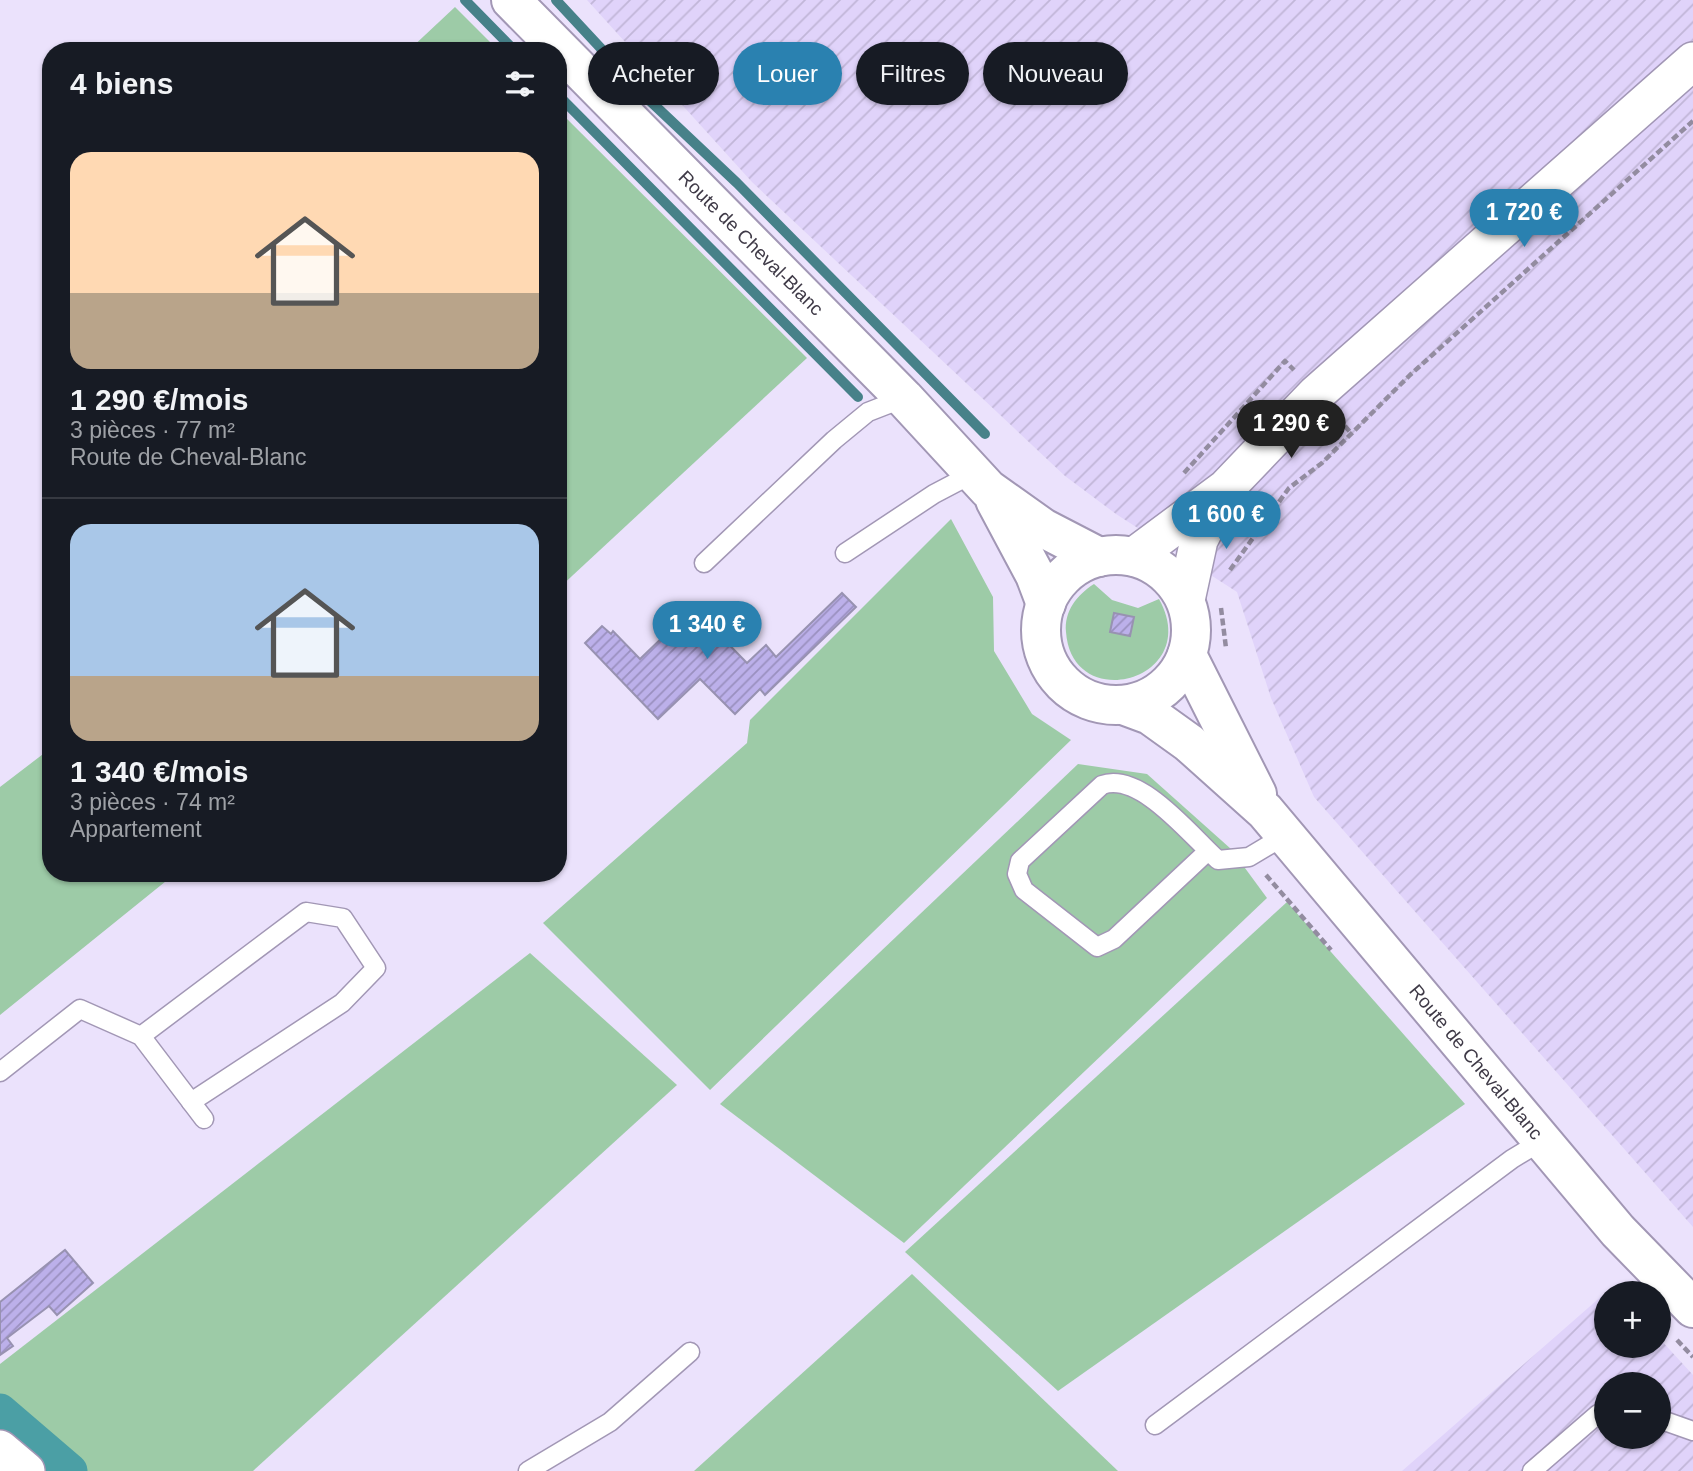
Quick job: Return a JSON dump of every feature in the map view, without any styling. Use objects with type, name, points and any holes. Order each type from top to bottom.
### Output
[{"type":"main road","name":"Route de Cheval-Blanc","points":[[511,0],[552,42]]},
{"type":"main road","name":"Route de Cheval-Blanc","points":[[567,57],[904,398],[981,481],[1043,528],[1116,557]]},
{"type":"main road","name":"Route de Cheval-Blanc","points":[[981,481],[1035,575],[1046,604]]},
{"type":"main road","points":[[1116,557],[1165,572],[1203,601],[1188,655],[1178,674],[1163,690],[1144,700],[1124,705],[1104,705],[1086,699],[1070,690],[1047,660],[1042,641],[1046,604],[1066,574],[1116,557]]},
{"type":"main road","name":"Route de Cheval-Blanc","points":[[1188,655],[1276,823]]},
{"type":"main road","name":"Route de Cheval-Blanc","points":[[1124,705],[1150,715],[1189,743],[1276,823],[1618,1231],[1693,1308]]},
{"type":"street","points":[[1116,557],[1226,488],[1317,394],[1693,61]]},
{"type":"street","points":[[1203,601],[1199,540],[1226,488]]},
{"type":"street","points":[[0,1449],[26,1471]]},
{"type":"lane","points":[[704,563],[834,440],[868,412],[904,398]]},
{"type":"lane","points":[[845,553],[934,494],[981,481]]},
{"type":"lane","points":[[1208,851],[1114,939],[1097,947],[1024,890],[1017,874],[1020,861],[1102,785],[1115,780],[1141,789],[1218,860],[1249,857],[1276,823]]},
{"type":"lane","points":[[141,1036],[306,912],[343,918],[376,968],[342,1003],[191,1102]]},
{"type":"lane","points":[[0,1072],[80,1009],[141,1036],[204,1119]]},
{"type":"lane","points":[[1155,1425],[1512,1159],[1542,1141]]},
{"type":"lane","points":[[528,1471],[610,1422],[690,1352]]},
{"type":"lane","points":[[1532,1471],[1594,1417]]},
{"type":"lane","points":[[1671,1423],[1693,1431]]},
{"type":"path","points":[[1225,579],[1264,519],[1289,488],[1322,463],[1410,375],[1693,121]]},
{"type":"path","points":[[1180,478],[1285,361],[1301,376]]},
{"type":"path","points":[[1333,413],[1351,433]]},
{"type":"path","points":[[1203,601],[1227,651]]},
{"type":"shaded area","points":[[587,0],[1693,0],[1693,1227],[1314,797],[1271,698],[1237,592],[1116,514],[1065,476],[752,182],[682,105],[719,105],[719,42],[625,42]]},
{"type":"shaded area","points":[[1594,1303],[1594,1358],[1671,1358],[1671,1351],[1693,1375],[1693,1471],[1402,1471]]},
{"type":"green space","points":[[455,7],[490,42],[418,42]]},
{"type":"green space","points":[[567,119],[807,358],[567,581]]},
{"type":"green space","points":[[951,519],[993,597],[994,651],[1032,714],[1071,740],[710,1090],[543,923],[747,743],[750,720]]},
{"type":"green space","points":[[1094,584],[1112,600],[1138,608],[1159,599],[1168,627],[1164,650],[1151,667],[1132,677],[1110,680],[1089,674],[1074,658],[1066,632],[1067,617],[1077,598]]},
{"type":"green space","points":[[42,755],[42,882],[165,882],[0,1015],[0,787]]},
{"type":"green space","points":[[1078,764],[1147,774],[1231,849],[1267,898],[904,1243],[720,1104]]},
{"type":"green space","points":[[1287,902],[1465,1104],[1058,1391],[905,1252]]},
{"type":"green space","points":[[530,953],[677,1085],[253,1471],[85,1471],[0,1395],[0,1364]]},
{"type":"green space","points":[[912,1274],[1118,1471],[694,1471]]},
{"type":"building","points":[[842,593],[856,607],[765,695],[760,689],[735,714],[700,679],[658,719],[585,643],[602,626],[611,634],[613,631],[640,659],[693,608],[747,663],[766,645],[776,657]]},
{"type":"building","points":[[1114,613],[1134,617],[1130,636],[1110,632]]},
{"type":"building","points":[[65,1250],[93,1283],[57,1315],[49,1306],[7,1338],[13,1346],[0,1355],[0,1302]]},
{"type":"waterway","points":[[465,0],[506,42]]},
{"type":"waterway","points":[[556,0],[648,99],[737,183],[985,434]]},
{"type":"waterway","points":[[567,104],[858,397]]},
{"type":"waterway","points":[[0,1411],[70,1471]]}]
